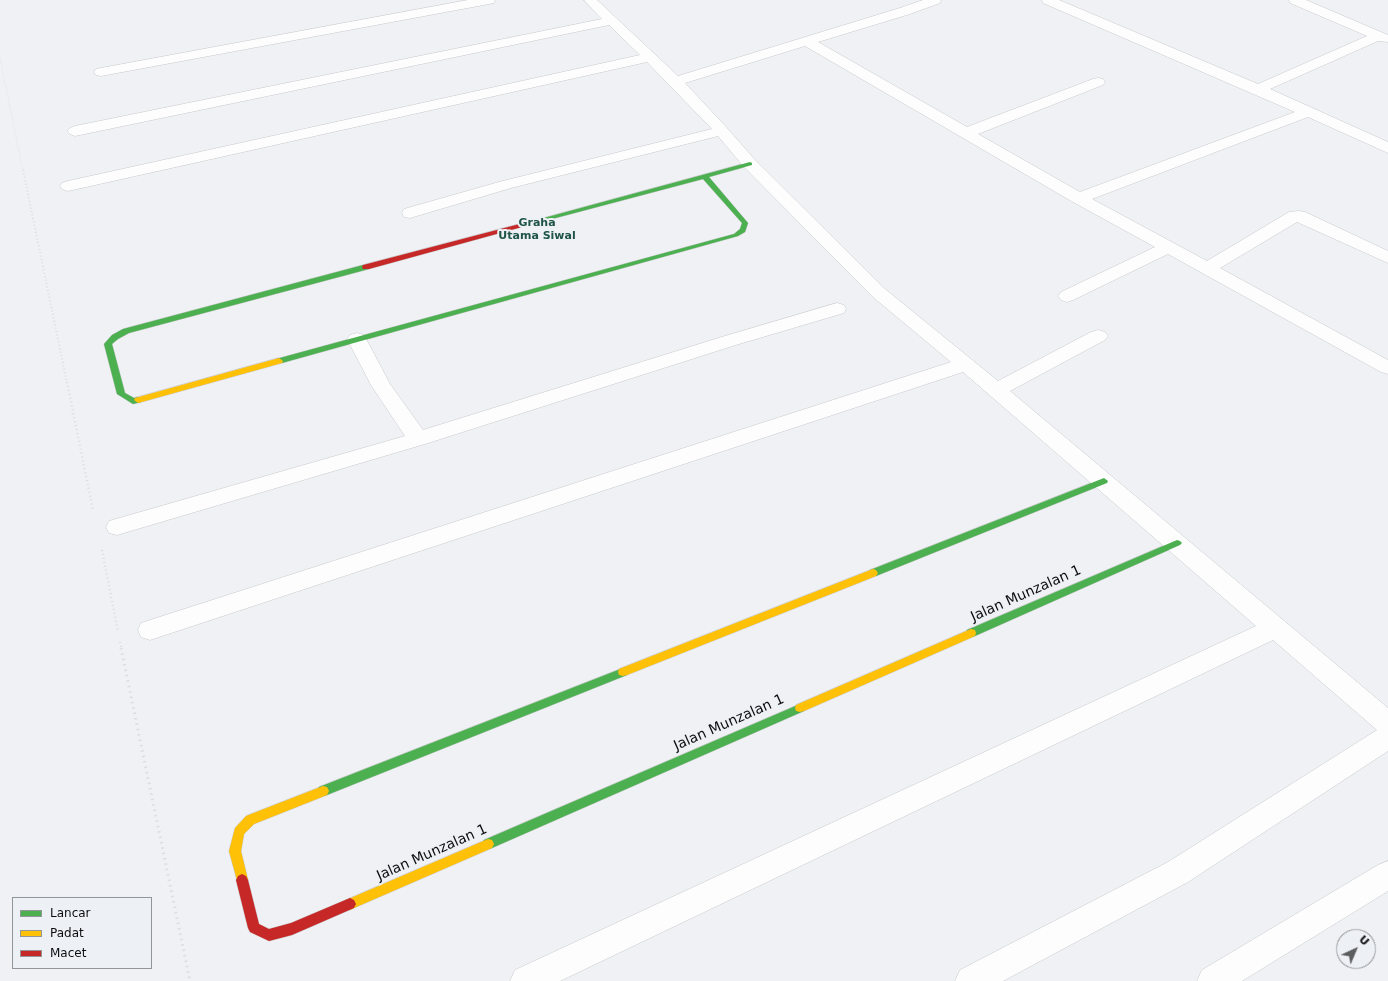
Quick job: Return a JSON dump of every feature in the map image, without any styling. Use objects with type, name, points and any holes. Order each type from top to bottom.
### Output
[{"type":"street","points":[[102,72],[489,0]]},
{"type":"street","points":[[590,0],[675,81],[750,164],[879,293],[997,390],[1388,724]]},
{"type":"street","points":[[675,81],[935,0]]},
{"type":"street","points":[[1048,0],[1258,89],[1388,148]]},
{"type":"street","points":[[1295,0],[1383,38]]},
{"type":"street","points":[[75,131],[611,21]]},
{"type":"street","points":[[1258,89],[1383,38]]},
{"type":"street","points":[[806,41],[1079,198],[1388,368]]},
{"type":"street","points":[[68,186],[649,57]]},
{"type":"street","points":[[966,133],[1098,82]]},
{"type":"street","points":[[1079,198],[1308,112]]},
{"type":"street","points":[[410,213],[505,185],[722,132]]},
{"type":"street","points":[[705,177],[745,223],[745,226],[741,232],[736,235],[133,401],[121,394],[108,344],[115,337],[126,331],[750,164]]},
{"type":"street","points":[[1207,269],[1295,216],[1299,216],[1388,258]]},
{"type":"street","points":[[1067,296],[1169,248]]},
{"type":"street","points":[[117,527],[418,439],[732,340],[837,309]]},
{"type":"street","points":[[997,390],[1098,336]]},
{"type":"street","points":[[357,339],[381,385],[418,439]]},
{"type":"street","points":[[150,630],[966,364]]},
{"type":"street","name":"Jalan Munzalan 1","points":[[1104,482],[250,820],[239,832],[234,852],[254,928],[269,935],[292,929],[1177,544]]},
{"type":"street","points":[[526,981],[1275,628]]},
{"type":"street","points":[[971,981],[1178,872],[1388,737]]},
{"type":"street","points":[[1213,981],[1388,875]]},
{"type":"traffic: fast","points":[[531,223],[750,164]]},
{"type":"traffic: fast","points":[[279,361],[740,233],[745,223],[705,177]]},
{"type":"traffic: fast","points":[[138,400],[133,401],[121,394],[108,344],[115,337],[126,331],[366,267]]},
{"type":"traffic: fast","points":[[873,573],[1104,481]]},
{"type":"traffic: fast","points":[[971,633],[1177,543]]},
{"type":"traffic: fast","points":[[323,791],[623,672]]},
{"type":"traffic: fast","points":[[488,844],[800,708]]},
{"type":"traffic: slow","points":[[138,400],[279,361]]},
{"type":"traffic: slow","points":[[623,672],[873,573]]},
{"type":"traffic: slow","points":[[800,708],[971,633]]},
{"type":"traffic: slow","points":[[242,880],[235,851],[239,832],[250,820],[323,791]]},
{"type":"traffic: slow","points":[[350,904],[488,844]]},
{"type":"traffic: jam","points":[[366,267],[531,223]]},
{"type":"traffic: jam","points":[[242,880],[254,928],[269,935],[292,929],[350,904]]},
{"type":"district","name":"Graha Utama Siwal","points":[[537,229]]}]
